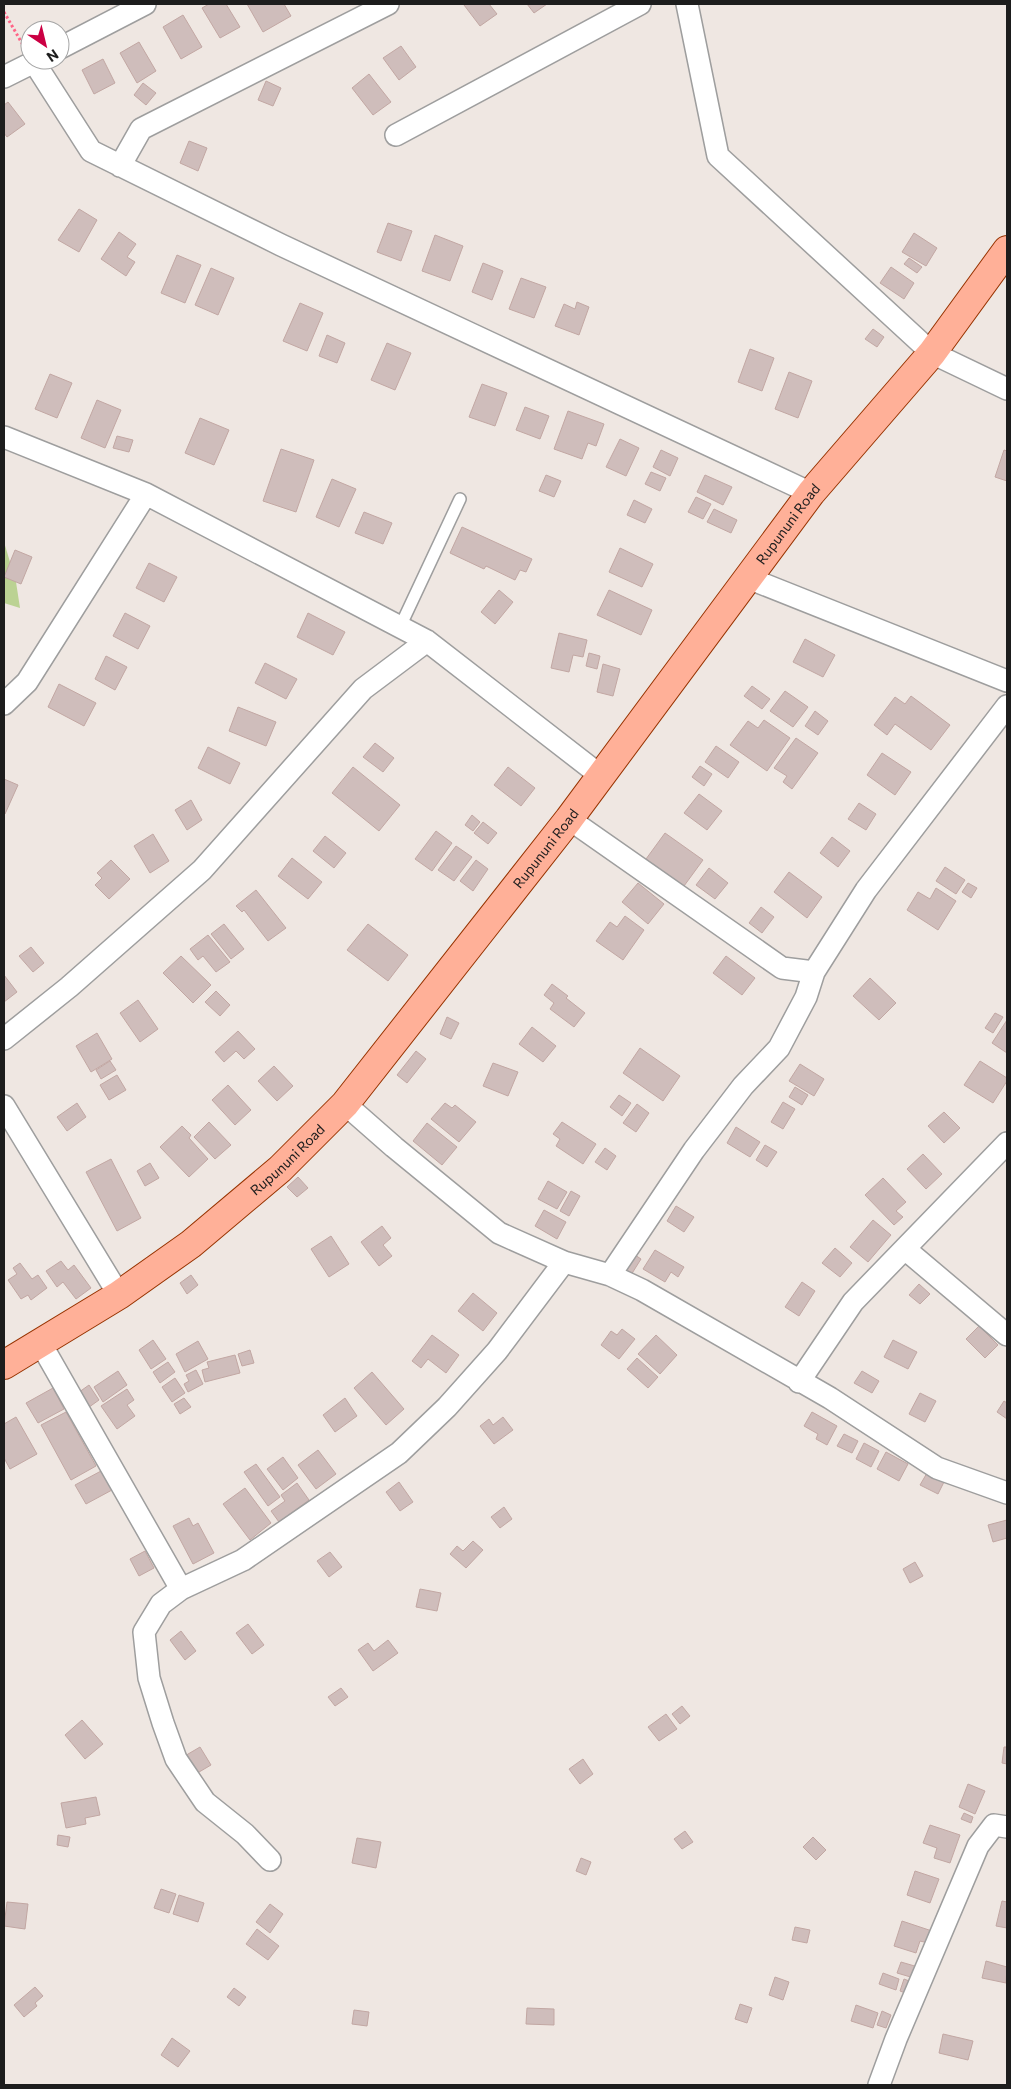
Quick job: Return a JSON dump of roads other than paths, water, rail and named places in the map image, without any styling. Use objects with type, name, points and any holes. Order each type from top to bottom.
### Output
[{"type":"main road","name":"Rupununi Road","points":[[4,1365],[119,1295],[191,1244],[280,1169],[345,1104],[569,819],[811,493],[932,353],[1007,250]]},
{"type":"street","points":[[70,43],[145,4]]},
{"type":"street","points":[[120,166],[141,129],[388,4]]},
{"type":"street","points":[[396,135],[640,4]]},
{"type":"street","points":[[687,4],[718,156],[932,353],[1007,389]]},
{"type":"street","points":[[4,78],[20,66]]},
{"type":"street","points":[[40,70],[91,151],[281,245],[811,493]]},
{"type":"street","points":[[4,437],[146,494],[426,641],[601,776]]},
{"type":"street","points":[[4,704],[27,682],[146,494]]},
{"type":"street","points":[[748,578],[1007,680]]},
{"type":"street","points":[[4,1039],[69,987],[202,870],[363,688],[426,641]]},
{"type":"street","points":[[610,1275],[628,1251],[694,1150],[743,1086],[779,1048],[806,997],[814,972],[866,890],[1007,706]]},
{"type":"street","points":[[569,819],[782,968],[814,972]]},
{"type":"street","points":[[345,1104],[499,1233],[564,1262],[610,1275],[642,1290],[799,1382],[830,1398],[937,1468],[1007,1494]]},
{"type":"street","points":[[4,1106],[119,1295]]},
{"type":"street","points":[[799,1382],[853,1302],[1007,1143]]},
{"type":"street","points":[[905,1249],[1007,1335]]},
{"type":"street","points":[[270,1860],[244,1834],[205,1802],[176,1759],[149,1678],[144,1632],[161,1604],[181,1589],[242,1560],[399,1453],[447,1407],[497,1351],[564,1262]]},
{"type":"street","points":[[41,1344],[181,1589]]},
{"type":"street","points":[[879,2085],[896,2038],[978,1846],[994,1825],[1007,1827]]},
{"type":"lane","points":[[400,627],[460,499]]}]
